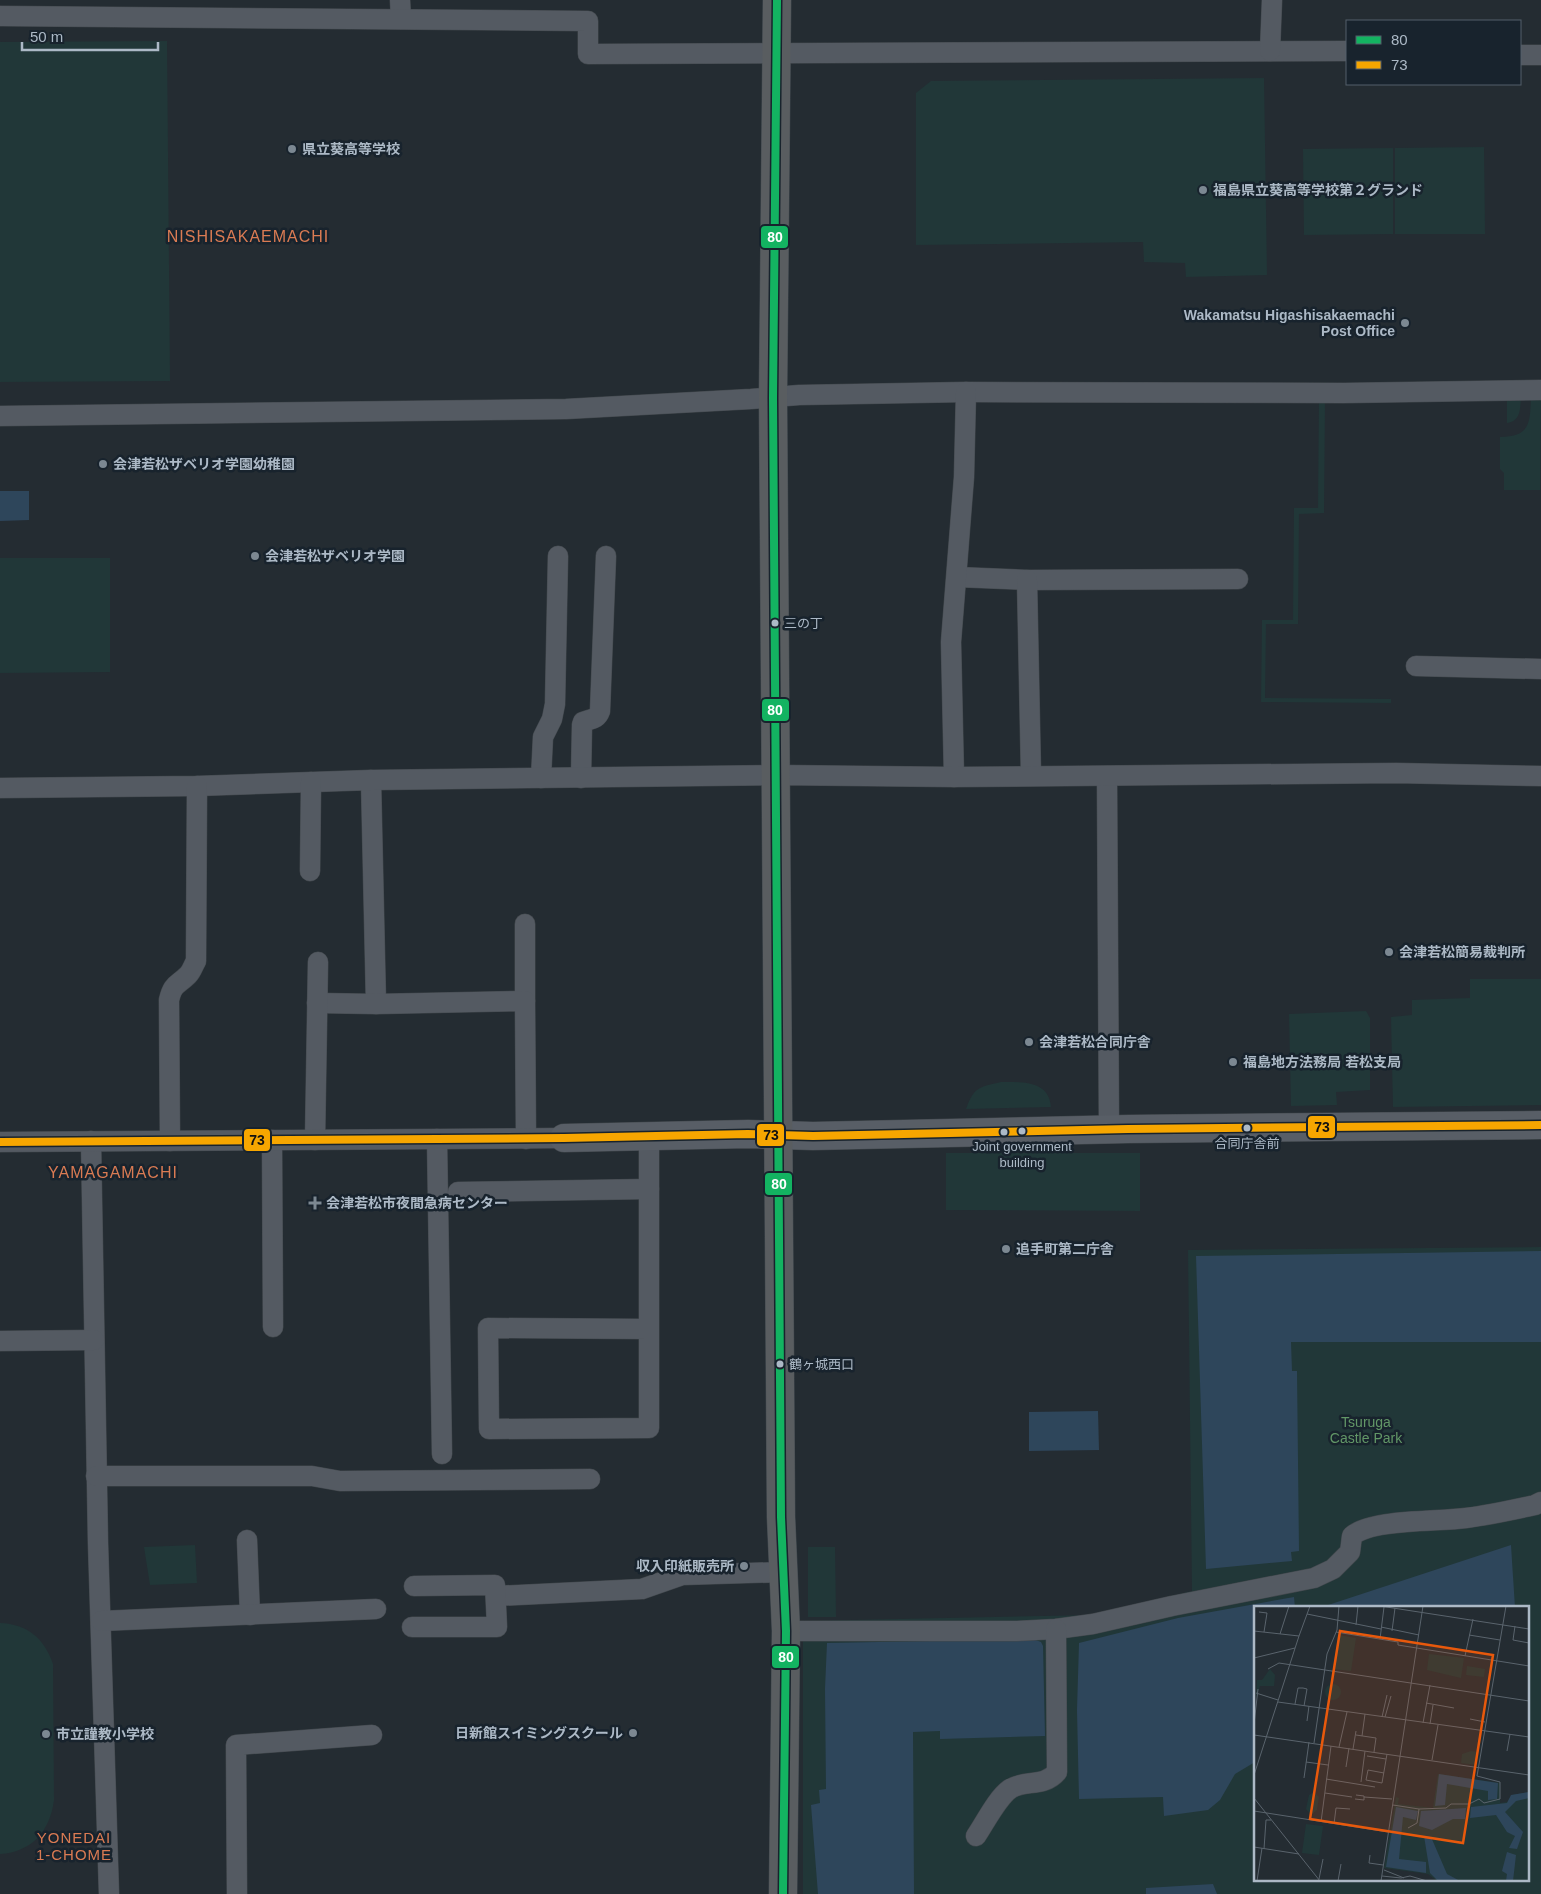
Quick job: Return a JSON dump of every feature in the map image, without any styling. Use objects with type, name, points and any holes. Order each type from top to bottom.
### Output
[{"type":"highway","points":[[777,0],[773,398],[781,1517],[786,1631],[783,1894]]},
{"type":"street","points":[[1270,51],[1272,0]]},
{"type":"street","points":[[0,16],[401,10],[588,21],[588,54],[1346,51]]},
{"type":"street","points":[[1521,55],[1541,55]]},
{"type":"street","points":[[0,416],[566,408],[773,398],[799,395],[966,392],[1344,393],[1541,390]]},
{"type":"street","points":[[954,777],[951,642],[964,477],[966,392]]},
{"type":"street","points":[[541,778],[543,738],[552,719],[555,704],[558,556]]},
{"type":"street","points":[[580,778],[583,722],[595,718],[600,711],[606,556]]},
{"type":"street","points":[[957,577],[1027,580],[1238,579]]},
{"type":"street","points":[[1027,580],[1031,776]]},
{"type":"street","points":[[1416,666],[1541,669]]},
{"type":"street","points":[[0,788],[197,786],[371,780],[777,776],[954,777],[1396,773],[1541,776]]},
{"type":"street","points":[[1107,776],[1109,1130]]},
{"type":"street","points":[[371,780],[376,1004]]},
{"type":"street","points":[[310,871],[311,782]]},
{"type":"street","points":[[170,1140],[170,1000],[173,987],[187,976],[196,961],[197,786]]},
{"type":"street","points":[[525,924],[526,1139]]},
{"type":"street","points":[[314,1140],[318,962]]},
{"type":"street","points":[[317,1003],[376,1004],[525,1001]]},
{"type":"street","points":[[0,1142],[526,1139],[778,1134],[813,1136],[1109,1130],[1541,1125]]},
{"type":"street","points":[[649,1137],[649,1189],[649,1328],[649,1428],[489,1429],[488,1328],[649,1328]]},
{"type":"street","points":[[437,1139],[442,1454]]},
{"type":"street","points":[[272,1140],[273,1327]]},
{"type":"street","points":[[91,1141],[96,1476],[109,1894]]},
{"type":"street","points":[[458,1192],[649,1189]]},
{"type":"street","points":[[0,1341],[94,1340]]},
{"type":"street","points":[[96,1476],[312,1476],[340,1481],[590,1479]]},
{"type":"street","points":[[786,1631],[1017,1631],[1056,1629],[1093,1624],[1172,1606],[1314,1578],[1332,1569],[1350,1552],[1352,1536],[1359,1530],[1466,1518],[1526,1507],[1541,1502]]},
{"type":"street","points":[[247,1540],[250,1615]]},
{"type":"street","points":[[496,1596],[642,1589],[682,1575],[784,1572]]},
{"type":"street","points":[[412,1627],[496,1627],[496,1585],[414,1586]]},
{"type":"street","points":[[101,1621],[376,1609]]},
{"type":"street","points":[[976,1836],[1001,1798],[1011,1788],[1050,1779],[1057,1772],[1056,1629]]},
{"type":"street","points":[[237,1894],[236,1745],[372,1735]]},
{"type":"green space","points":[[167,41],[170,381],[0,382],[0,42]]},
{"type":"green space","name":"福島県立葵高等学校第２グランド","points":[[1264,78],[1267,275],[1186,277],[1185,263],[1144,262],[1143,242],[916,245],[916,93],[931,81]]},
{"type":"green space","points":[[1484,147],[1485,234],[1395,234],[1395,148]]},
{"type":"green space","points":[[1393,148],[1393,234],[1304,235],[1303,149]]},
{"type":"green space","points":[[1319,395],[1325,399],[1324,513],[1299,514],[1298,624],[1266,624],[1265,698],[1391,699],[1391,703],[1261,702],[1262,620],[1293,620],[1294,508],[1318,508]]},
{"type":"green space","points":[[1531,396],[1541,397],[1540,490],[1504,490],[1504,473],[1500,469],[1500,437],[1518,434],[1527,426]]},
{"type":"green space","points":[[1521,397],[1520,410],[1517,417],[1512,422],[1507,423],[1507,401],[1366,399]]},
{"type":"green space","points":[[0,558],[110,558],[110,672],[0,673]]},
{"type":"green space","points":[[1470,979],[1541,979],[1541,1105],[1393,1107],[1391,1017],[1412,1015],[1412,1000],[1470,998]]},
{"type":"green space","points":[[1366,1011],[1370,1018],[1370,1090],[1336,1092],[1337,1105],[1291,1106],[1289,1014]]},
{"type":"green space","points":[[1001,1082],[1033,1084],[1040,1087],[1049,1098],[1051,1107],[966,1109],[972,1096],[978,1089]]},
{"type":"green space","points":[[946,1153],[1140,1153],[1140,1211],[946,1210]]},
{"type":"green space","name":"Tsuruga Castle Park","points":[[1541,1247],[1541,1894],[803,1894],[803,1621],[1094,1615],[1192,1591],[1188,1250]]},
{"type":"green space","points":[[195,1545],[197,1583],[150,1585],[144,1547]]},
{"type":"green space","points":[[808,1547],[835,1547],[836,1617],[808,1617]]},
{"type":"green space","points":[[0,1623],[18,1626],[33,1634],[45,1647],[53,1664],[54,1800],[48,1821],[38,1838],[21,1849],[0,1854]]},
{"type":"water","points":[[0,491],[29,491],[29,520],[0,521]]},
{"type":"water","points":[[1541,1251],[1541,1342],[1291,1342],[1292,1371],[1297,1371],[1299,1551],[1291,1552],[1292,1561],[1206,1569],[1196,1256]]},
{"type":"water","points":[[1098,1411],[1099,1450],[1029,1451],[1029,1412]]},
{"type":"water","points":[[1511,1545],[1515,1606],[1325,1606]]},
{"type":"water","points":[[1294,1597],[1295,1606],[1254,1606],[1254,1763],[1235,1774],[1220,1800],[1208,1810],[1164,1816],[1163,1797],[1079,1799],[1077,1710],[1079,1643],[1178,1618]]},
{"type":"water","points":[[1033,1639],[1041,1642],[1043,1646],[1045,1736],[940,1739],[940,1731],[913,1732],[914,1894],[818,1894],[811,1805],[820,1803],[819,1790],[826,1789],[825,1689],[827,1643]]},
{"type":"water","points":[[1213,1884],[1217,1894],[1146,1894],[1146,1888]]},
{"type":"transit line","name":"80","points":[[777,0],[773,398],[781,1517],[786,1631],[783,1894]]},
{"type":"transit line","name":"73","points":[[0,1142],[564,1138],[748,1134],[813,1136],[1128,1129],[1541,1125]]},
{"type":"place","name":"県立葵高等学校","points":[[292,149]]},
{"type":"place","name":"福島県立葵高等学校第２グランド","points":[[1203,190]]},
{"type":"place","name":"Wakamatsu Higashisakaemachi Post Office","points":[[1405,323]]},
{"type":"place","name":"会津若松ザベリオ学園幼稚園","points":[[103,464]]},
{"type":"place","name":"会津若松ザベリオ学園","points":[[255,556]]},
{"type":"place","name":"三の丁","points":[[775,623]]},
{"type":"place","name":"会津若松簡易裁判所","points":[[1389,952]]},
{"type":"place","name":"会津若松合同庁舎","points":[[1029,1042]]},
{"type":"place","name":"福島地方法務局 若松支局","points":[[1233,1062]]},
{"type":"place","name":"合同庁舎前","points":[[1247,1128]]},
{"type":"place","name":"Joint government building","points":[[1022,1131]]},
{"type":"place","name":"会津若松市夜間急病センター","points":[[315,1203]]},
{"type":"place","name":"追手町第二庁舎","points":[[1006,1249]]},
{"type":"place","name":"鶴ヶ城西口","points":[[780,1364]]},
{"type":"place","name":"収入印紙販売所","points":[[744,1566]]},
{"type":"place","name":"日新館スイミングスクール","points":[[633,1733]]},
{"type":"place","name":"市立謹教小学校","points":[[46,1734]]},
{"type":"district","name":"NISHISAKAEMACHI","points":[[248,236]]},
{"type":"district","name":"YAMAGAMACHI","points":[[113,1172]]},
{"type":"district","name":"YONEDAI 1-CHOME","points":[[74,1846]]}]
